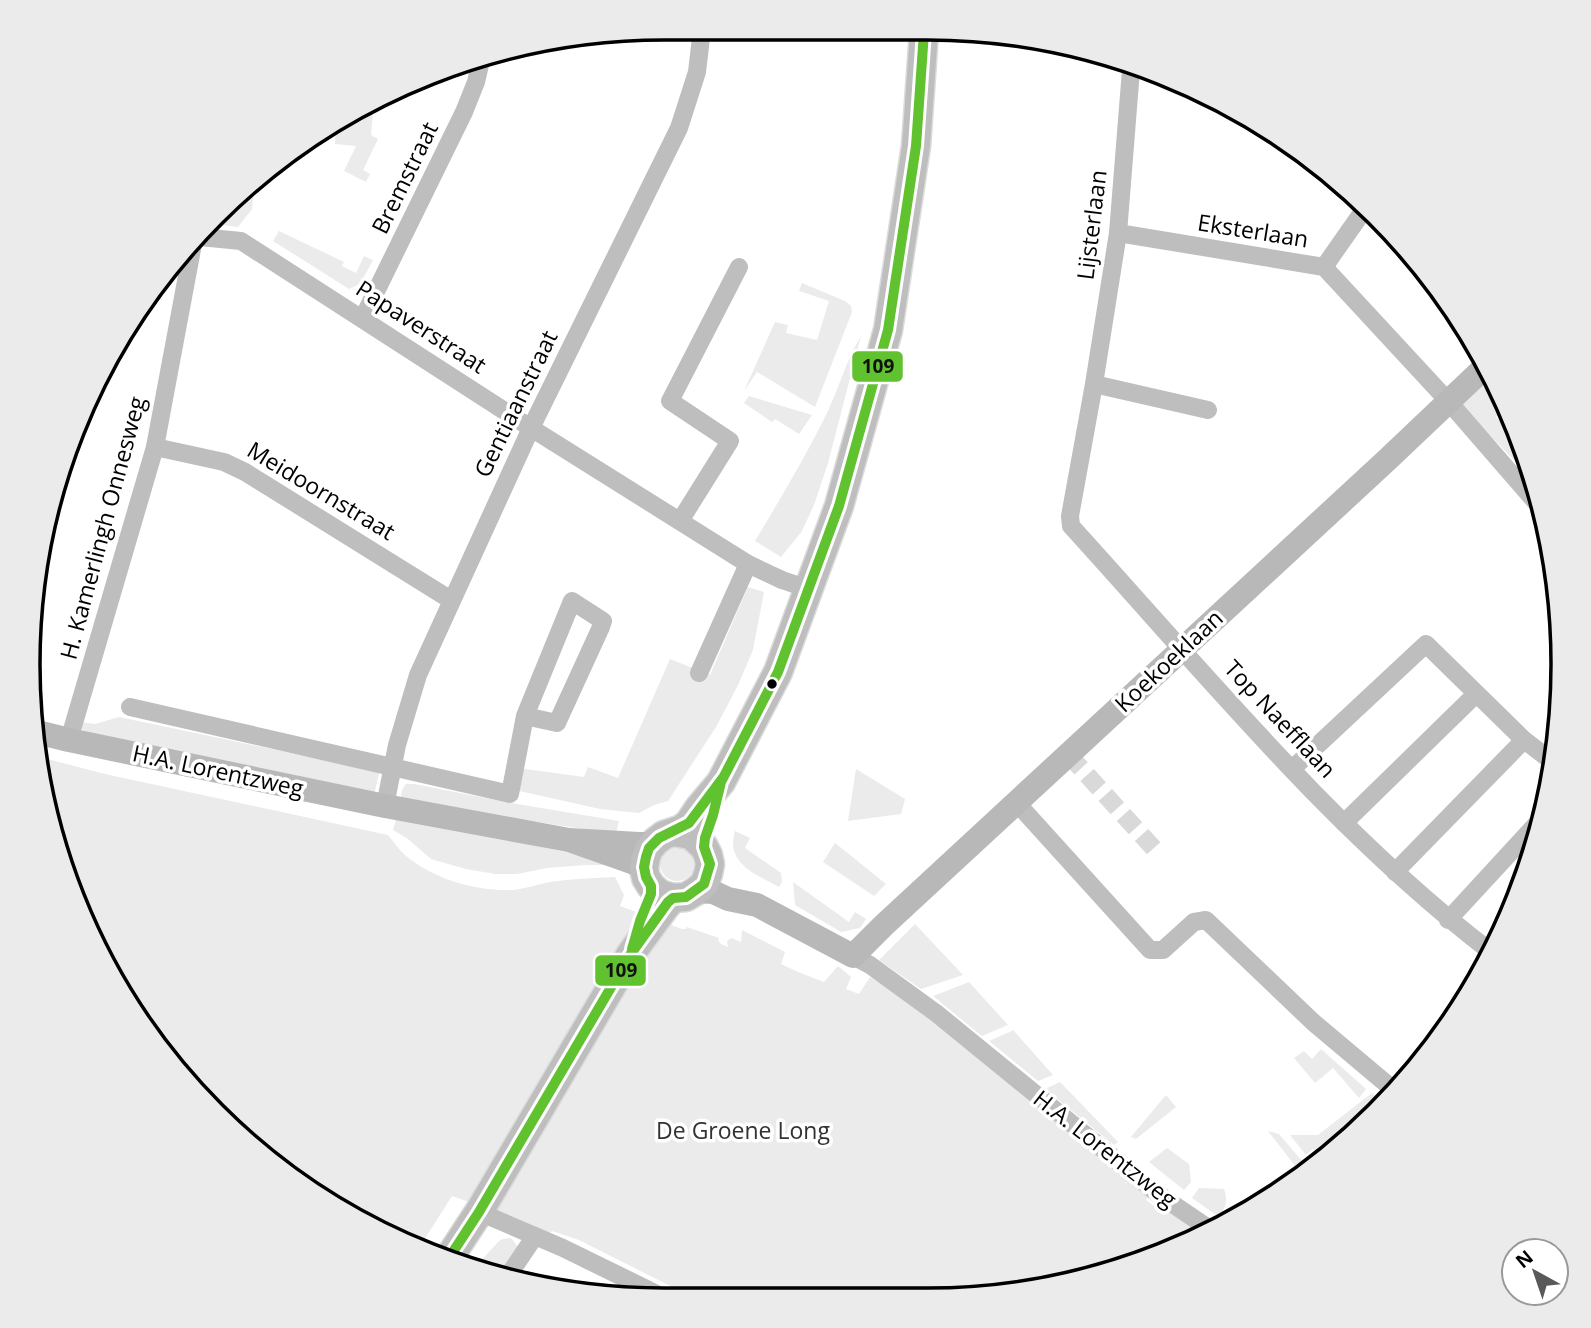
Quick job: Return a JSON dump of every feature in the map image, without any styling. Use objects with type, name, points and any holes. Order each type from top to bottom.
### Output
[{"type":"main road","points":[[666,886],[646,858],[649,849],[664,836],[689,823],[721,782],[778,672],[839,506],[888,330],[916,146],[923,40]]},
{"type":"main road","points":[[454,1251],[630,956],[641,915],[649,900],[666,886],[704,884],[708,874],[706,832],[721,782]]},
{"type":"main road","points":[[664,836],[691,835],[707,855]]},
{"type":"street","name":"Gentiaanstraat","points":[[385,806],[392,766],[418,675],[531,428],[679,128],[697,72],[701,40]]},
{"type":"street","name":"Bremstraat","points":[[363,318],[464,112],[479,69]]},
{"type":"street","name":"Lijsterlaan","points":[[1131,74],[1118,233],[1070,516],[1071,526],[1181,649]]},
{"type":"street","points":[[1324,267],[1360,216]]},
{"type":"street","name":"Eksterlaan","points":[[1118,233],[1324,267],[1449,402],[1525,490]]},
{"type":"street","name":"Papaverstraat","points":[[209,238],[241,241],[748,564],[809,589]]},
{"type":"street","name":"H. Kamerlingh Onnesweg","points":[[69,740],[155,447],[190,259]]},
{"type":"street","points":[[680,522],[730,441],[670,401],[740,267]]},
{"type":"street","name":"Koekoeklaan","points":[[853,956],[1478,373]]},
{"type":"street","points":[[1094,384],[1208,410]]},
{"type":"street","name":"Meidoornstraat","points":[[155,447],[224,462],[245,472],[452,600]]},
{"type":"street","points":[[699,673],[748,564]]},
{"type":"street","points":[[572,601],[603,621],[601,627],[557,723],[524,716],[572,601]]},
{"type":"street","points":[[1292,769],[1426,643],[1524,740],[1544,755]]},
{"type":"street","name":"Top Naefflaan","points":[[1181,649],[1344,823],[1448,920],[1483,946]]},
{"type":"street","points":[[1344,823],[1476,694]]},
{"type":"street","name":"H.A. Lorentzweg","points":[[130,707],[510,794],[524,716]]},
{"type":"street","name":"H.A. Lorentzweg","points":[[45,734],[385,806],[569,840],[647,844],[664,836]]},
{"type":"street","points":[[1395,872],[1524,740]]},
{"type":"street","points":[[1016,802],[1150,950],[1163,950],[1194,922],[1206,920],[1313,1022],[1387,1084]]},
{"type":"street","points":[[1448,920],[1526,835]]},
{"type":"street","name":"H.A. Lorentzweg","points":[[569,840],[640,865],[666,886],[713,892],[728,899],[757,905]]},
{"type":"street","name":"H.A. Lorentzweg","points":[[707,855],[718,874],[757,905],[870,965],[936,1013],[1158,1194],[1202,1224]]},
{"type":"street","points":[[479,1212],[563,1248],[642,1287]]},
{"type":"street","points":[[513,1269],[535,1236]]},
{"type":"green space","points":[[373,113],[371,135],[378,139],[363,170],[370,174],[366,182],[344,171],[356,146],[335,144],[336,134]]},
{"type":"green space","points":[[253,195],[252,209],[238,227],[222,225]]},
{"type":"green space","points":[[279,231],[344,262],[342,266],[356,273],[364,256],[373,260],[360,284],[349,289],[273,241]]},
{"type":"green space","points":[[802,283],[845,301],[851,306],[852,312],[815,407],[757,372],[744,391],[775,322],[788,325],[786,333],[817,340],[829,301],[799,291]]},
{"type":"green space","points":[[861,336],[828,463],[814,505],[802,531],[781,557],[755,541],[816,435]]},
{"type":"green space","points":[[1483,381],[1518,465],[1460,404]]},
{"type":"green space","points":[[749,396],[812,415],[799,434],[775,419],[772,422],[744,403]]},
{"type":"green space","points":[[748,587],[764,592],[753,650],[716,727],[668,801],[639,813],[600,809],[515,790],[518,768],[584,777],[588,767],[618,778],[670,659],[710,675]]},
{"type":"green space","points":[[119,717],[377,771],[379,773],[375,791],[371,796],[85,734],[80,725],[81,722],[95,724]]},
{"type":"green space","name":"De Groene Long","points":[[48,759],[388,835],[403,854],[430,872],[470,886],[513,890],[550,882],[615,877],[624,895],[620,906],[682,929],[687,927],[719,938],[721,944],[728,947],[727,941],[731,938],[741,942],[742,930],[785,952],[781,964],[824,982],[838,966],[851,977],[846,989],[859,994],[870,977],[944,1027],[1148,1196],[1146,1200],[1153,1205],[1158,1203],[1192,1228],[1127,1255],[1049,1276],[1008,1282],[927,1288],[674,1288],[579,1240],[552,1231],[548,1234],[515,1218],[452,1196],[424,1240],[388,1223],[317,1183],[284,1159],[223,1105],[195,1075],[145,1011],[105,940],[73,864],[52,786]]},
{"type":"green space","points":[[856,769],[905,799],[901,814],[848,821]]},
{"type":"green space","points":[[406,784],[619,821],[616,834],[400,801]]},
{"type":"green space","points":[[397,817],[609,861],[608,865],[547,868],[517,874],[495,874],[466,869],[431,859],[393,830]]},
{"type":"green space","points":[[735,831],[750,838],[745,848],[781,873],[782,882],[779,887],[752,872],[738,860],[734,852]]},
{"type":"green space","points":[[835,843],[886,884],[874,896],[823,862]]},
{"type":"green space","points":[[677,847],[689,852],[694,864],[689,876],[677,881],[665,876],[660,864],[665,852]]},
{"type":"green space","points":[[793,882],[849,922],[855,912],[866,919],[860,928],[841,932],[795,905]]},
{"type":"green space","points":[[915,924],[963,975],[921,989],[879,960]]},
{"type":"green space","points":[[969,982],[1008,1025],[982,1036],[933,996]]},
{"type":"green space","points":[[1014,1030],[1053,1075],[1038,1081],[989,1041]]},
{"type":"green space","points":[[1321,1049],[1366,1089],[1359,1098],[1333,1068],[1315,1083],[1294,1058],[1304,1051],[1312,1059]]},
{"type":"green space","points":[[1060,1082],[1118,1142],[1114,1145],[1045,1089]]},
{"type":"green space","points":[[1372,1093],[1376,1096],[1316,1152],[1313,1149],[1306,1155],[1290,1135],[1318,1135]]},
{"type":"green space","points":[[1166,1095],[1176,1107],[1136,1139],[1131,1137]]},
{"type":"green space","points":[[1268,1131],[1279,1134],[1303,1162],[1296,1167]]},
{"type":"green space","points":[[1167,1148],[1189,1164],[1191,1182],[1184,1190],[1149,1162]]},
{"type":"green space","points":[[1199,1188],[1224,1189],[1226,1204],[1217,1216],[1192,1198]]},
{"type":"green space","points":[[511,1238],[518,1247],[505,1267],[482,1260],[499,1241]]},
{"type":"tunnel","points":[[1069,755],[1157,852]]},
{"type":"transit line","name":"109","points":[[454,1251],[630,955],[668,902],[673,898],[686,897],[704,884],[710,864],[704,847],[705,838],[721,782],[778,672],[839,506],[888,330],[916,146],[923,40]]},
{"type":"transit line","name":"109","points":[[632,949],[651,894],[644,867],[649,848],[659,838],[689,823],[722,779]]}]
